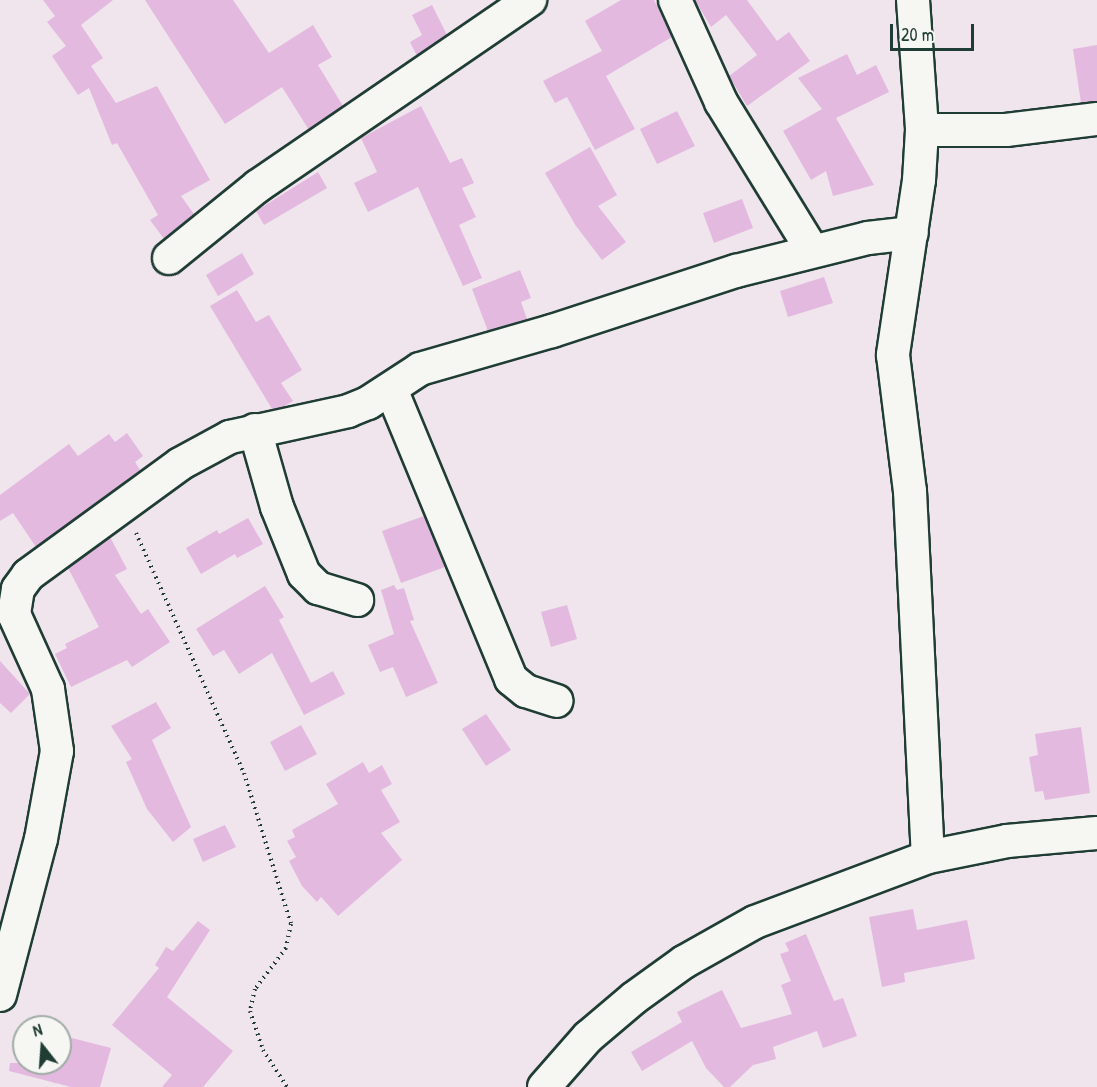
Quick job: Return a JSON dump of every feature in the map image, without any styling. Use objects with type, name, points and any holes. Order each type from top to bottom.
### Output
[{"type":"street","points":[[169,258],[258,186],[530,0]]},
{"type":"street","points":[[675,0],[721,102],[812,250]]},
{"type":"street","points":[[913,0],[922,130],[912,233],[893,355],[910,491],[928,857]]},
{"type":"street","points":[[922,130],[1006,130],[1097,119]]},
{"type":"street","points":[[0,995],[41,839],[57,751],[48,688],[18,628],[15,601],[28,575],[180,464],[230,437],[348,411],[391,389],[420,369],[447,359],[552,331],[812,250],[912,233]]},
{"type":"street","points":[[391,389],[511,679],[526,691],[556,701]]},
{"type":"street","points":[[255,430],[276,507],[304,574],[318,588],[357,600]]},
{"type":"street","points":[[544,1087],[588,1037],[634,998],[684,962],[755,922],[928,857],[1007,841],[1097,833]]},
{"type":"path","points":[[124,504],[165,605],[244,773],[291,924],[286,948],[255,989],[250,1011],[263,1050],[287,1087]]},
{"type":"building","points":[[43,0],[113,0],[81,25],[103,58],[91,66],[116,103],[157,86],[210,180],[181,196],[194,214],[164,239],[150,220],[158,215],[117,143],[112,145],[89,88],[78,95],[52,56],[66,46],[47,22],[55,16]]},
{"type":"building","points":[[145,0],[233,0],[269,53],[313,25],[332,57],[318,65],[343,106],[309,130],[282,87],[225,124]]},
{"type":"building","points":[[621,0],[654,0],[672,37],[606,76],[635,129],[595,150],[567,97],[555,103],[543,81],[602,51],[585,21]]},
{"type":"building","points":[[695,0],[747,0],[777,41],[789,32],[810,61],[747,106],[729,76],[757,55],[726,15],[711,27]]},
{"type":"building","points":[[432,5],[447,35],[417,56],[410,42],[422,35],[412,15]]},
{"type":"building","points":[[1097,45],[1097,101],[1081,103],[1073,49]]},
{"type":"building","points":[[847,54],[857,75],[876,65],[889,92],[836,118],[874,185],[833,196],[826,171],[811,180],[783,131],[822,109],[798,78]]},
{"type":"building","points":[[421,106],[450,163],[462,158],[474,183],[462,188],[476,217],[459,225],[482,278],[463,286],[418,187],[368,212],[354,183],[377,172],[361,138]]},
{"type":"building","points":[[677,111],[695,146],[657,164],[640,129]]},
{"type":"building","points":[[590,147],[617,195],[598,206],[626,242],[602,260],[576,226],[545,173]]},
{"type":"building","points":[[318,172],[327,188],[264,225],[256,211]]},
{"type":"building","points":[[742,199],[753,228],[714,243],[703,213]]},
{"type":"building","points":[[242,253],[254,274],[218,296],[206,275]]},
{"type":"building","points":[[520,270],[531,298],[521,302],[527,319],[488,331],[472,289]]},
{"type":"building","points":[[824,277],[833,303],[788,317],[780,291]]},
{"type":"building","points":[[237,290],[256,322],[269,315],[302,370],[281,383],[293,401],[283,407],[272,409],[210,306]]},
{"type":"building","points":[[127,433],[143,456],[135,462],[140,470],[36,547],[13,513],[0,521],[0,495],[69,444],[78,456],[109,434],[115,442]]},
{"type":"building","points":[[424,516],[445,567],[401,583],[382,531]]},
{"type":"building","points":[[248,518],[263,544],[237,558],[235,554],[201,574],[186,548],[217,530],[219,534]]},
{"type":"building","points":[[110,537],[127,569],[115,575],[141,614],[148,609],[170,642],[132,667],[127,660],[71,687],[55,654],[67,648],[65,644],[99,627],[68,568]]},
{"type":"building","points":[[394,585],[397,590],[404,588],[414,620],[410,621],[438,683],[406,697],[393,667],[380,672],[368,645],[394,634],[381,590]]},
{"type":"building","points":[[265,586],[284,617],[279,620],[311,683],[333,671],[345,694],[304,715],[272,653],[239,674],[224,650],[213,656],[196,629]]},
{"type":"building","points":[[567,605],[577,639],[551,647],[541,612]]},
{"type":"building","points":[[0,661],[30,694],[11,713],[0,703]]},
{"type":"building","points":[[156,702],[171,728],[152,740],[191,827],[173,842],[147,809],[126,762],[132,759],[111,726]]},
{"type":"building","points":[[486,714],[511,750],[486,766],[462,729]]},
{"type":"building","points":[[301,725],[317,754],[285,771],[270,742]]},
{"type":"building","points":[[1081,727],[1090,793],[1045,800],[1043,791],[1035,792],[1029,757],[1038,755],[1035,734]]},
{"type":"building","points":[[363,762],[369,773],[382,765],[392,784],[381,790],[400,822],[381,833],[402,860],[338,916],[321,897],[317,902],[302,886],[289,861],[296,857],[287,841],[295,837],[292,830],[338,804],[326,784]]},
{"type":"building","points":[[225,825],[236,847],[203,862],[193,839]]},
{"type":"building","points":[[913,909],[917,930],[967,920],[975,959],[904,973],[905,982],[882,987],[869,917]]},
{"type":"building","points":[[198,921],[210,930],[167,997],[233,1051],[203,1087],[162,1087],[172,1075],[112,1025],[159,968],[155,965],[166,947],[173,951]]},
{"type":"building","points":[[806,934],[834,1001],[843,998],[857,1036],[823,1048],[817,1031],[773,1047],[776,1059],[753,1065],[730,1087],[724,1087],[706,1068],[692,1041],[642,1071],[631,1052],[682,1022],[677,1012],[722,990],[741,1028],[792,1014],[781,985],[791,981],[780,954],[789,951],[785,943]]},
{"type":"building","points":[[72,1038],[111,1048],[100,1087],[71,1087],[24,1075],[72,1075]]}]
